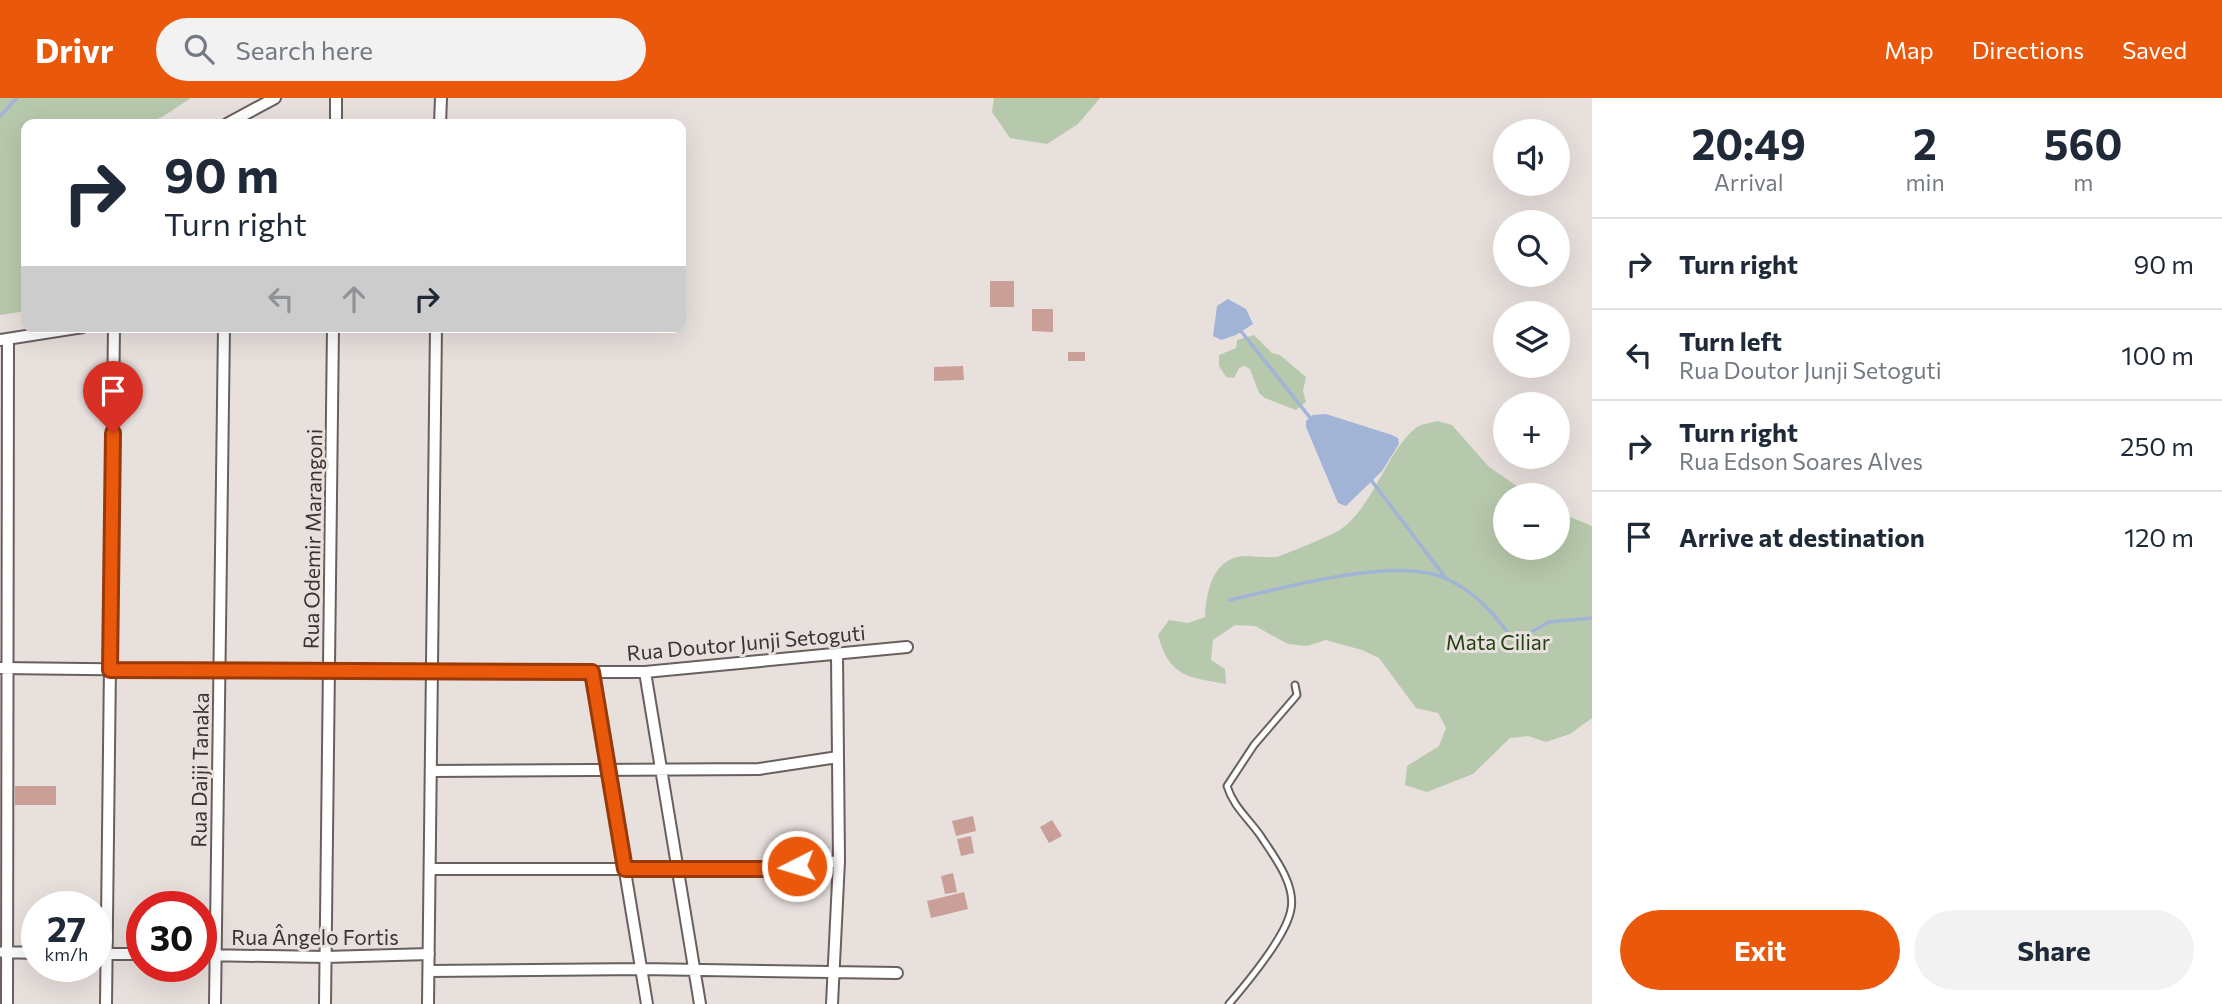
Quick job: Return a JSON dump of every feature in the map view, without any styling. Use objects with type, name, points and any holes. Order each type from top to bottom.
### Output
[{"type":"street","points":[[236,119],[275,98]]},
{"type":"street","points":[[336,98],[336,119]]},
{"type":"street","points":[[440,119],[441,98]]},
{"type":"street","points":[[7,1004],[4,952],[4,340],[47,333]]},
{"type":"street","points":[[104,891],[110,670],[114,333]]},
{"type":"street","name":"Rua Daiji Tanaka","points":[[216,891],[223,333]]},
{"type":"street","name":"Rua Odemir Marangoni","points":[[326,1004],[333,333]]},
{"type":"street","points":[[429,1004],[436,333]]},
{"type":"street","name":"Rua Doutor Junji Setoguti","points":[[4,668],[645,672],[908,647]]},
{"type":"street","points":[[832,1004],[839,860],[837,654]]},
{"type":"street","points":[[592,672],[647,1004]]},
{"type":"street","points":[[645,672],[700,1004]]},
{"type":"street","points":[[431,771],[759,769],[838,757]]},
{"type":"street","points":[[430,869],[776,869],[839,860]]},
{"type":"street","name":"Rua Ângelo Fortis","points":[[217,955],[326,957],[429,954]]},
{"type":"street","points":[[429,971],[641,969],[897,973]]},
{"type":"street","points":[[104,982],[106,1004]]},
{"type":"street","name":"Rua Daiji Tanaka","points":[[215,982],[215,1004]]},
{"type":"lane","points":[[1229,1004],[1266,955],[1286,923],[1292,907],[1279,866],[1238,809],[1227,786],[1254,745],[1295,698],[1298,692],[1295,685]]},
{"type":"green space","points":[[0,98],[191,98],[156,119],[21,119],[21,312],[0,315]]},
{"type":"green space","points":[[994,98],[1100,98],[1078,124],[1047,144],[1010,138],[992,112]]},
{"type":"green space","points":[[1254,335],[1272,353],[1280,355],[1306,377],[1303,391],[1306,402],[1296,410],[1259,393],[1250,369],[1244,366],[1239,368],[1234,378],[1226,377],[1219,366],[1219,355],[1236,348],[1237,340]]},
{"type":"green space","name":"Mata Ciliar","points":[[1437,421],[1452,425],[1489,467],[1512,483],[1493,483],[1493,560],[1570,560],[1570,517],[1592,526],[1592,718],[1570,734],[1546,742],[1528,736],[1510,738],[1473,774],[1427,792],[1405,785],[1407,766],[1439,746],[1446,728],[1438,713],[1416,708],[1379,658],[1362,650],[1326,640],[1307,646],[1288,644],[1255,626],[1235,625],[1213,640],[1211,660],[1225,669],[1226,684],[1182,673],[1168,659],[1158,635],[1169,620],[1188,623],[1205,617],[1213,578],[1225,563],[1233,558],[1276,557],[1340,530],[1372,493],[1406,437],[1424,424]]},
{"type":"water","points":[[1228,299],[1246,309],[1253,324],[1236,335],[1221,340],[1213,336],[1217,306]]},
{"type":"water","points":[[1326,414],[1398,438],[1399,444],[1382,471],[1346,506],[1338,503],[1306,427],[1306,421],[1313,415]]},
{"type":"building","points":[[990,281],[1014,281],[1014,307],[990,307]]},
{"type":"building","points":[[1032,309],[1053,309],[1053,332],[1032,331]]},
{"type":"building","points":[[1068,352],[1085,352],[1085,361],[1068,361]]},
{"type":"building","points":[[963,366],[964,380],[934,381],[934,367]]},
{"type":"building","points":[[15,786],[56,786],[56,805],[15,805]]},
{"type":"building","points":[[973,816],[976,831],[956,836],[952,821]]},
{"type":"building","points":[[1052,820],[1062,836],[1049,843],[1040,827]]},
{"type":"building","points":[[971,836],[974,853],[961,856],[957,839]]},
{"type":"building","points":[[953,873],[957,892],[945,894],[941,876]]},
{"type":"building","points":[[964,892],[968,909],[931,918],[927,901]]},
{"type":"waterway","points":[[0,116],[17,98]]},
{"type":"waterway","points":[[1240,330],[1312,420]]},
{"type":"waterway","points":[[1371,480],[1445,577]]},
{"type":"waterway","points":[[1230,600],[1340,576],[1400,570],[1426,573],[1457,584],[1483,603],[1510,636],[1526,635],[1549,622],[1592,618]]},
{"type":"route","points":[[113,433],[110,670],[592,672],[625,869],[776,869],[797,866]]}]
